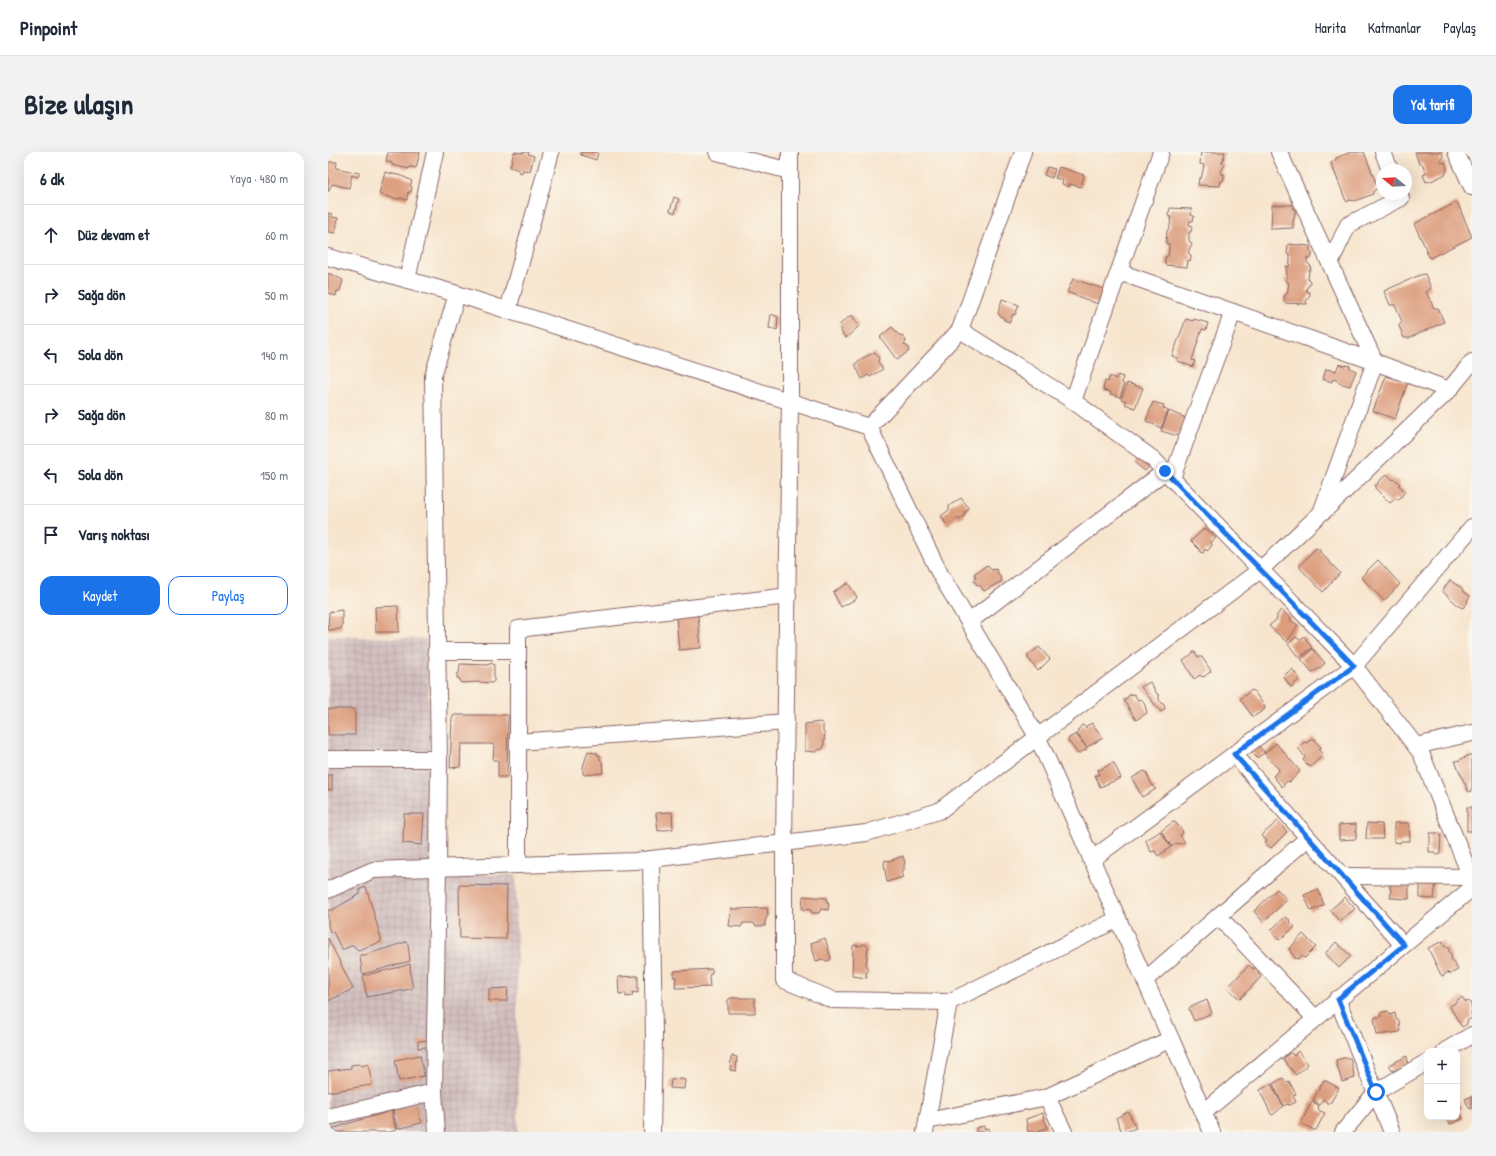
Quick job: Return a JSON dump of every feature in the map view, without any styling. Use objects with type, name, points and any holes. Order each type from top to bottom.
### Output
[{"type":"street","points":[[407,280],[435,152]]},
{"type":"street","points":[[508,310],[551,152]]},
{"type":"street","points":[[717,152],[790,171]]},
{"type":"street","points":[[790,152],[790,401],[784,843],[784,980],[833,1000],[949,1002],[1118,919]]},
{"type":"street","points":[[869,427],[960,330],[1023,152]]},
{"type":"street","points":[[1073,401],[1161,152]]},
{"type":"street","points":[[1279,152],[1375,362],[1321,513]]},
{"type":"street","points":[[1383,152],[1388,164]]},
{"type":"street","points":[[1456,152],[1472,187]]},
{"type":"street","points":[[1330,263],[1348,225],[1396,200]]},
{"type":"street","points":[[328,258],[457,294],[869,427],[940,574],[1038,738],[1212,1132]]},
{"type":"street","points":[[1119,272],[1375,362],[1449,390]]},
{"type":"street","points":[[437,1132],[434,1092],[439,759],[436,651],[433,376],[457,294]]},
{"type":"street","points":[[969,622],[1168,474],[1233,312]]},
{"type":"street","points":[[960,330],[1073,401],[1153,458],[1354,666],[1420,753],[1472,881]]},
{"type":"street","points":[[328,890],[373,870],[635,861],[866,833],[939,811],[1260,570],[1449,390],[1472,362]]},
{"type":"street","points":[[1092,860],[1354,666],[1472,527]]},
{"type":"street","points":[[518,865],[518,629],[788,596]]},
{"type":"street","points":[[436,651],[518,651]]},
{"type":"street","points":[[518,742],[786,722]]},
{"type":"street","points":[[1416,746],[1472,733]]},
{"type":"street","points":[[1234,754],[1404,945]]},
{"type":"street","points":[[328,759],[439,759]]},
{"type":"street","points":[[1144,980],[1308,838]]},
{"type":"street","points":[[651,859],[654,1036],[652,1132]]},
{"type":"street","points":[[1343,876],[1472,881]]},
{"type":"street","points":[[1203,1113],[1404,945],[1472,881]]},
{"type":"street","points":[[1218,916],[1315,1018]]},
{"type":"street","points":[[1338,999],[1392,1132]]},
{"type":"street","points":[[949,1002],[926,1126],[1048,1097],[1171,1039]]},
{"type":"street","points":[[1450,1048],[1472,1036]]},
{"type":"street","points":[[1343,1132],[1376,1092],[1424,1064]]},
{"type":"street","points":[[328,1117],[434,1092]]},
{"type":"street","points":[[1048,1097],[1064,1132]]},
{"type":"shaded area","points":[[328,636],[427,639],[432,874],[516,875],[518,1132],[328,1132]]},
{"type":"building","points":[[388,152],[420,152],[416,168],[409,167],[409,169],[392,165],[392,163],[386,161]]},
{"type":"building","points":[[514,152],[529,152],[528,154],[534,156],[530,171],[523,170],[522,173],[519,172],[519,170],[510,167]]},
{"type":"building","points":[[581,152],[598,152],[596,160],[581,155]]},
{"type":"building","points":[[1201,152],[1225,152],[1222,163],[1225,164],[1221,172],[1224,174],[1224,178],[1223,181],[1221,181],[1220,186],[1198,185],[1204,165],[1200,164]]},
{"type":"building","points":[[1351,152],[1364,152],[1376,183],[1376,189],[1373,191],[1373,194],[1355,201],[1350,200],[1347,202],[1331,163],[1334,161],[1335,162],[1336,158]]},
{"type":"building","points":[[1415,152],[1442,152],[1443,157],[1440,160],[1442,163],[1445,162],[1447,169],[1446,174],[1426,182],[1423,175],[1426,174],[1423,165],[1421,163],[1419,164]]},
{"type":"building","points":[[328,162],[337,162],[336,168],[359,173],[359,176],[357,177],[352,175],[349,188],[332,184],[328,192]]},
{"type":"building","points":[[1047,167],[1055,169],[1052,178],[1044,175]]},
{"type":"building","points":[[1059,167],[1084,175],[1081,187],[1070,184],[1069,187],[1062,184],[1063,180],[1055,178]]},
{"type":"building","points":[[385,172],[402,176],[412,181],[410,186],[412,187],[411,192],[408,192],[407,200],[379,194]]},
{"type":"building","points":[[674,197],[679,199],[675,213],[670,211]]},
{"type":"building","points":[[1457,202],[1472,237],[1430,258],[1414,224]]},
{"type":"building","points":[[1272,205],[1293,205],[1292,208],[1295,212],[1293,228],[1271,229]]},
{"type":"building","points":[[1170,208],[1192,209],[1191,215],[1194,216],[1193,221],[1190,221],[1189,225],[1192,226],[1191,232],[1189,232],[1189,241],[1192,243],[1188,253],[1191,257],[1190,261],[1188,260],[1187,267],[1165,265],[1165,257],[1168,256],[1169,251],[1169,244],[1166,242],[1167,231],[1170,227],[1171,217],[1168,216]]},
{"type":"building","points":[[328,213],[332,214],[332,217],[338,218],[335,233],[328,232]]},
{"type":"building","points":[[1288,244],[1310,246],[1310,251],[1312,252],[1310,259],[1307,258],[1307,263],[1310,265],[1311,270],[1309,270],[1308,279],[1310,281],[1310,285],[1307,287],[1306,291],[1309,292],[1310,295],[1306,301],[1307,304],[1284,302],[1284,296],[1287,294],[1289,283],[1285,281],[1287,277],[1286,266],[1289,267],[1290,261],[1290,255],[1287,254]]},
{"type":"building","points":[[328,273],[343,280],[340,291],[337,291],[336,296],[328,293]]},
{"type":"building","points":[[1425,274],[1431,288],[1426,292],[1434,308],[1438,308],[1444,322],[1409,338],[1404,338],[1399,326],[1402,321],[1399,313],[1395,305],[1390,305],[1384,291]]},
{"type":"building","points":[[1073,279],[1104,289],[1098,304],[1067,292]]},
{"type":"building","points":[[1002,299],[1019,305],[1010,322],[1004,320],[1004,318],[998,313]]},
{"type":"building","points":[[771,314],[778,317],[777,330],[769,328]]},
{"type":"building","points":[[852,315],[859,326],[846,338],[841,332],[842,330],[839,326]]},
{"type":"building","points":[[1186,319],[1193,321],[1194,319],[1208,323],[1206,330],[1202,329],[1192,360],[1195,361],[1193,367],[1180,362],[1177,360],[1178,358],[1172,356]]},
{"type":"building","points":[[892,327],[905,339],[906,342],[904,344],[908,347],[909,351],[897,360],[880,337]]},
{"type":"building","points":[[875,352],[879,359],[878,362],[883,369],[870,377],[868,375],[862,379],[855,364],[861,359]]},
{"type":"building","points":[[1339,364],[1350,366],[1350,368],[1356,371],[1350,386],[1339,383],[1333,379],[1332,382],[1323,379],[1326,369],[1336,371]]},
{"type":"building","points":[[1117,375],[1123,377],[1122,383],[1124,384],[1120,397],[1103,390],[1105,381],[1108,382],[1110,376],[1116,379]]},
{"type":"building","points":[[1386,376],[1408,382],[1395,419],[1373,411]]},
{"type":"building","points":[[1127,383],[1143,388],[1135,408],[1125,404],[1126,401],[1121,399]]},
{"type":"building","points":[[1153,402],[1164,405],[1163,408],[1168,411],[1161,428],[1146,421]]},
{"type":"building","points":[[1169,411],[1186,418],[1178,436],[1161,431]]},
{"type":"building","points":[[1140,454],[1151,464],[1145,471],[1135,463]]},
{"type":"building","points":[[1387,474],[1392,479],[1398,481],[1400,484],[1398,485],[1405,491],[1399,500],[1396,498],[1390,503],[1375,488],[1375,485],[1378,484],[1378,482]]},
{"type":"building","points":[[961,498],[969,508],[965,512],[965,516],[959,520],[957,518],[948,525],[946,524],[941,516],[949,510],[949,506]]},
{"type":"building","points":[[1205,528],[1216,538],[1211,542],[1212,545],[1210,548],[1207,551],[1205,549],[1203,553],[1200,552],[1200,550],[1191,541]]},
{"type":"building","points":[[1316,548],[1320,550],[1320,552],[1340,573],[1323,592],[1300,568],[1300,565]]},
{"type":"building","points":[[1378,560],[1400,584],[1384,601],[1361,577]]},
{"type":"building","points":[[987,565],[991,570],[996,569],[1002,581],[984,591],[974,580],[976,578],[975,573]]},
{"type":"building","points":[[1450,580],[1461,587],[1464,592],[1470,596],[1467,601],[1468,602],[1463,608],[1442,591]]},
{"type":"building","points":[[848,583],[857,597],[841,607],[833,592]]},
{"type":"building","points":[[398,606],[399,632],[376,632],[375,607]]},
{"type":"building","points":[[342,610],[341,629],[328,630],[329,612]]},
{"type":"building","points":[[1281,610],[1291,618],[1290,620],[1298,625],[1287,642],[1269,626],[1277,619],[1277,615]]},
{"type":"building","points":[[698,616],[701,648],[679,650],[676,617]]},
{"type":"building","points":[[1304,636],[1312,648],[1299,658],[1288,644],[1296,637],[1300,640]]},
{"type":"building","points":[[1039,647],[1050,659],[1038,671],[1028,658],[1028,655]]},
{"type":"building","points":[[1313,649],[1325,663],[1320,668],[1312,672],[1301,659]]},
{"type":"building","points":[[1195,652],[1198,657],[1202,657],[1211,671],[1205,676],[1202,677],[1200,675],[1194,679],[1183,660]]},
{"type":"building","points":[[492,663],[494,665],[494,681],[492,683],[463,683],[457,678],[460,664],[487,665]]},
{"type":"building","points":[[1292,669],[1300,679],[1291,687],[1283,676]]},
{"type":"building","points":[[1150,682],[1159,695],[1159,700],[1164,705],[1165,709],[1161,712],[1141,687]]},
{"type":"building","points":[[1253,690],[1265,707],[1264,710],[1253,717],[1240,699]]},
{"type":"building","points":[[1134,694],[1138,700],[1141,699],[1144,702],[1147,713],[1136,720],[1124,701],[1124,699],[1126,699],[1129,695]]},
{"type":"building","points":[[328,709],[355,709],[355,735],[328,735]]},
{"type":"building","points":[[454,715],[508,715],[507,777],[498,777],[498,760],[493,760],[494,745],[491,744],[461,744],[460,767],[450,768],[452,719]]},
{"type":"building","points":[[820,722],[823,724],[823,731],[825,733],[823,749],[817,750],[816,752],[805,751],[805,724]]},
{"type":"building","points":[[1092,723],[1103,738],[1087,747],[1077,734],[1082,725],[1086,728],[1086,726]]},
{"type":"building","points":[[1076,734],[1087,749],[1078,754],[1068,741],[1069,738]]},
{"type":"building","points":[[1312,738],[1316,740],[1321,747],[1319,750],[1323,755],[1310,767],[1303,760],[1305,757],[1298,748],[1304,742],[1307,743]]},
{"type":"building","points":[[1276,743],[1300,771],[1290,782],[1287,781],[1282,787],[1273,776],[1279,771],[1278,768],[1264,753],[1257,758],[1252,753],[1252,751],[1259,746],[1265,753]]},
{"type":"building","points":[[588,751],[594,753],[597,752],[597,755],[600,755],[603,773],[583,774],[583,767]]},
{"type":"building","points":[[1472,754],[1471,792],[1468,791],[1455,761]]},
{"type":"building","points":[[1114,763],[1121,778],[1100,787],[1095,775],[1099,775],[1098,769],[1100,770]]},
{"type":"building","points":[[1144,771],[1146,772],[1153,787],[1156,789],[1142,797],[1132,778]]},
{"type":"building","points":[[328,775],[332,775],[332,790],[328,790]]},
{"type":"building","points":[[1467,807],[1472,807],[1472,831],[1467,831]]},
{"type":"building","points":[[672,812],[673,829],[658,831],[656,813]]},
{"type":"building","points":[[404,814],[424,814],[422,845],[403,843]]},
{"type":"building","points":[[1278,821],[1287,832],[1271,848],[1265,843],[1267,841],[1262,836]]},
{"type":"building","points":[[1175,822],[1182,830],[1183,833],[1180,835],[1185,842],[1179,844],[1176,843],[1172,847],[1161,831]]},
{"type":"building","points":[[1367,823],[1382,824],[1383,839],[1366,839]]},
{"type":"building","points":[[1394,823],[1409,823],[1410,841],[1401,841],[1400,843],[1394,842]]},
{"type":"building","points":[[1356,824],[1356,839],[1339,840],[1339,825]]},
{"type":"building","points":[[1160,831],[1171,847],[1158,856],[1155,851],[1151,852],[1146,841]]},
{"type":"building","points":[[1430,833],[1441,833],[1440,854],[1436,855],[1435,852],[1429,852],[1428,847],[1430,844]]},
{"type":"building","points":[[903,856],[905,863],[904,870],[902,870],[901,873],[903,877],[887,882],[884,864],[885,860],[889,861]]},
{"type":"building","points":[[1389,880],[1409,880],[1409,899],[1390,898],[1391,892]]},
{"type":"building","points":[[1436,880],[1434,899],[1420,898],[1420,882]]},
{"type":"building","points":[[459,885],[507,886],[506,939],[460,938]]},
{"type":"building","points":[[366,887],[381,942],[358,950],[353,945],[342,950],[333,932],[330,932],[328,925],[328,910],[332,910],[360,894],[360,889]]},
{"type":"building","points":[[1277,889],[1287,900],[1263,922],[1254,911]]},
{"type":"building","points":[[1318,889],[1324,905],[1311,911],[1304,895]]},
{"type":"building","points":[[803,896],[827,898],[827,902],[829,904],[828,910],[821,909],[819,913],[813,913],[811,910],[802,909]]},
{"type":"building","points":[[1345,897],[1355,909],[1340,922],[1330,910]]},
{"type":"building","points":[[767,908],[768,915],[765,921],[765,926],[755,926],[755,924],[752,923],[743,923],[741,927],[729,926],[731,909]]},
{"type":"building","points":[[1285,917],[1289,919],[1295,927],[1279,940],[1271,930]]},
{"type":"building","points":[[1303,934],[1316,947],[1305,958],[1301,956],[1298,959],[1295,958],[1289,949]]},
{"type":"building","points":[[328,938],[353,989],[328,1001]]},
{"type":"building","points":[[825,938],[831,958],[827,961],[822,959],[816,961],[811,943]]},
{"type":"building","points":[[1443,941],[1445,947],[1449,947],[1449,951],[1452,956],[1451,959],[1458,970],[1450,974],[1448,972],[1443,976],[1441,975],[1428,948]]},
{"type":"building","points":[[406,942],[408,944],[410,961],[363,974],[360,955],[365,955]]},
{"type":"building","points":[[1336,942],[1351,956],[1339,968],[1326,954],[1326,952]]},
{"type":"building","points":[[864,944],[868,946],[866,966],[868,970],[866,974],[867,978],[852,976],[853,946],[860,946]]},
{"type":"building","points":[[409,964],[413,987],[411,989],[367,997],[363,977],[364,975]]},
{"type":"building","points":[[1249,965],[1254,969],[1255,967],[1257,969],[1259,972],[1258,974],[1261,977],[1240,999],[1228,989],[1229,986]]},
{"type":"building","points":[[712,969],[712,974],[710,974],[709,977],[710,987],[675,988],[676,977],[673,977],[675,971]]},
{"type":"building","points":[[638,976],[638,993],[633,992],[632,996],[626,997],[626,993],[619,994],[618,977]]},
{"type":"building","points":[[508,988],[507,1001],[489,1001],[489,989]]},
{"type":"building","points":[[1462,997],[1465,1001],[1470,1002],[1472,1018],[1462,1027],[1450,1006]]},
{"type":"building","points":[[731,998],[755,998],[755,1013],[728,1013],[728,1000]]},
{"type":"building","points":[[1207,1000],[1212,1013],[1194,1021],[1189,1009],[1191,1006]]},
{"type":"building","points":[[1388,1011],[1390,1015],[1395,1013],[1396,1019],[1399,1020],[1400,1032],[1377,1035],[1374,1019],[1376,1017],[1381,1017],[1380,1014],[1382,1012]]},
{"type":"building","points":[[428,1040],[428,1045],[426,1047],[418,1048],[418,1041]]},
{"type":"building","points":[[1298,1051],[1308,1064],[1296,1075],[1283,1059],[1291,1053],[1294,1056]]},
{"type":"building","points":[[420,1055],[424,1076],[399,1081],[395,1060]]},
{"type":"building","points":[[732,1056],[737,1057],[736,1071],[730,1070]]},
{"type":"building","points":[[1407,1056],[1408,1065],[1393,1071],[1389,1065]]},
{"type":"building","points":[[1350,1058],[1355,1078],[1342,1082],[1336,1060]]},
{"type":"building","points":[[359,1064],[362,1066],[368,1064],[372,1083],[371,1085],[328,1092],[328,1071],[351,1068],[351,1065]]},
{"type":"building","points":[[1283,1078],[1286,1082],[1289,1081],[1296,1094],[1293,1096],[1296,1102],[1283,1106],[1273,1084]]},
{"type":"building","points":[[671,1080],[685,1080],[684,1089],[670,1088]]},
{"type":"building","points":[[1324,1080],[1339,1088],[1329,1104],[1323,1099],[1320,1105],[1313,1100]]},
{"type":"building","points":[[1271,1084],[1283,1106],[1273,1115],[1271,1114],[1260,1091]]},
{"type":"building","points":[[1472,1096],[1472,1109],[1469,1108],[1465,1099]]},
{"type":"building","points":[[1312,1101],[1319,1106],[1318,1110],[1325,1113],[1316,1130],[1301,1123]]},
{"type":"building","points":[[417,1103],[420,1119],[422,1121],[421,1123],[397,1129],[393,1111]]},
{"type":"building","points":[[1460,1110],[1463,1119],[1450,1124],[1448,1120],[1460,1120]]},
{"type":"building","points":[[392,1111],[392,1117],[396,1130],[390,1132],[334,1132],[333,1129],[346,1124]]},
{"type":"building","points":[[1127,1112],[1129,1113],[1136,1128],[1122,1132],[1116,1118]]},
{"type":"building","points":[[1043,1113],[1047,1128],[1035,1132],[1028,1132],[1026,1119]]},
{"type":"building","points":[[984,1126],[985,1129],[989,1128],[989,1132],[976,1132],[976,1128]]},
{"type":"route","points":[[1165,471],[1354,666],[1234,754],[1404,945],[1338,999],[1376,1092]]}]
